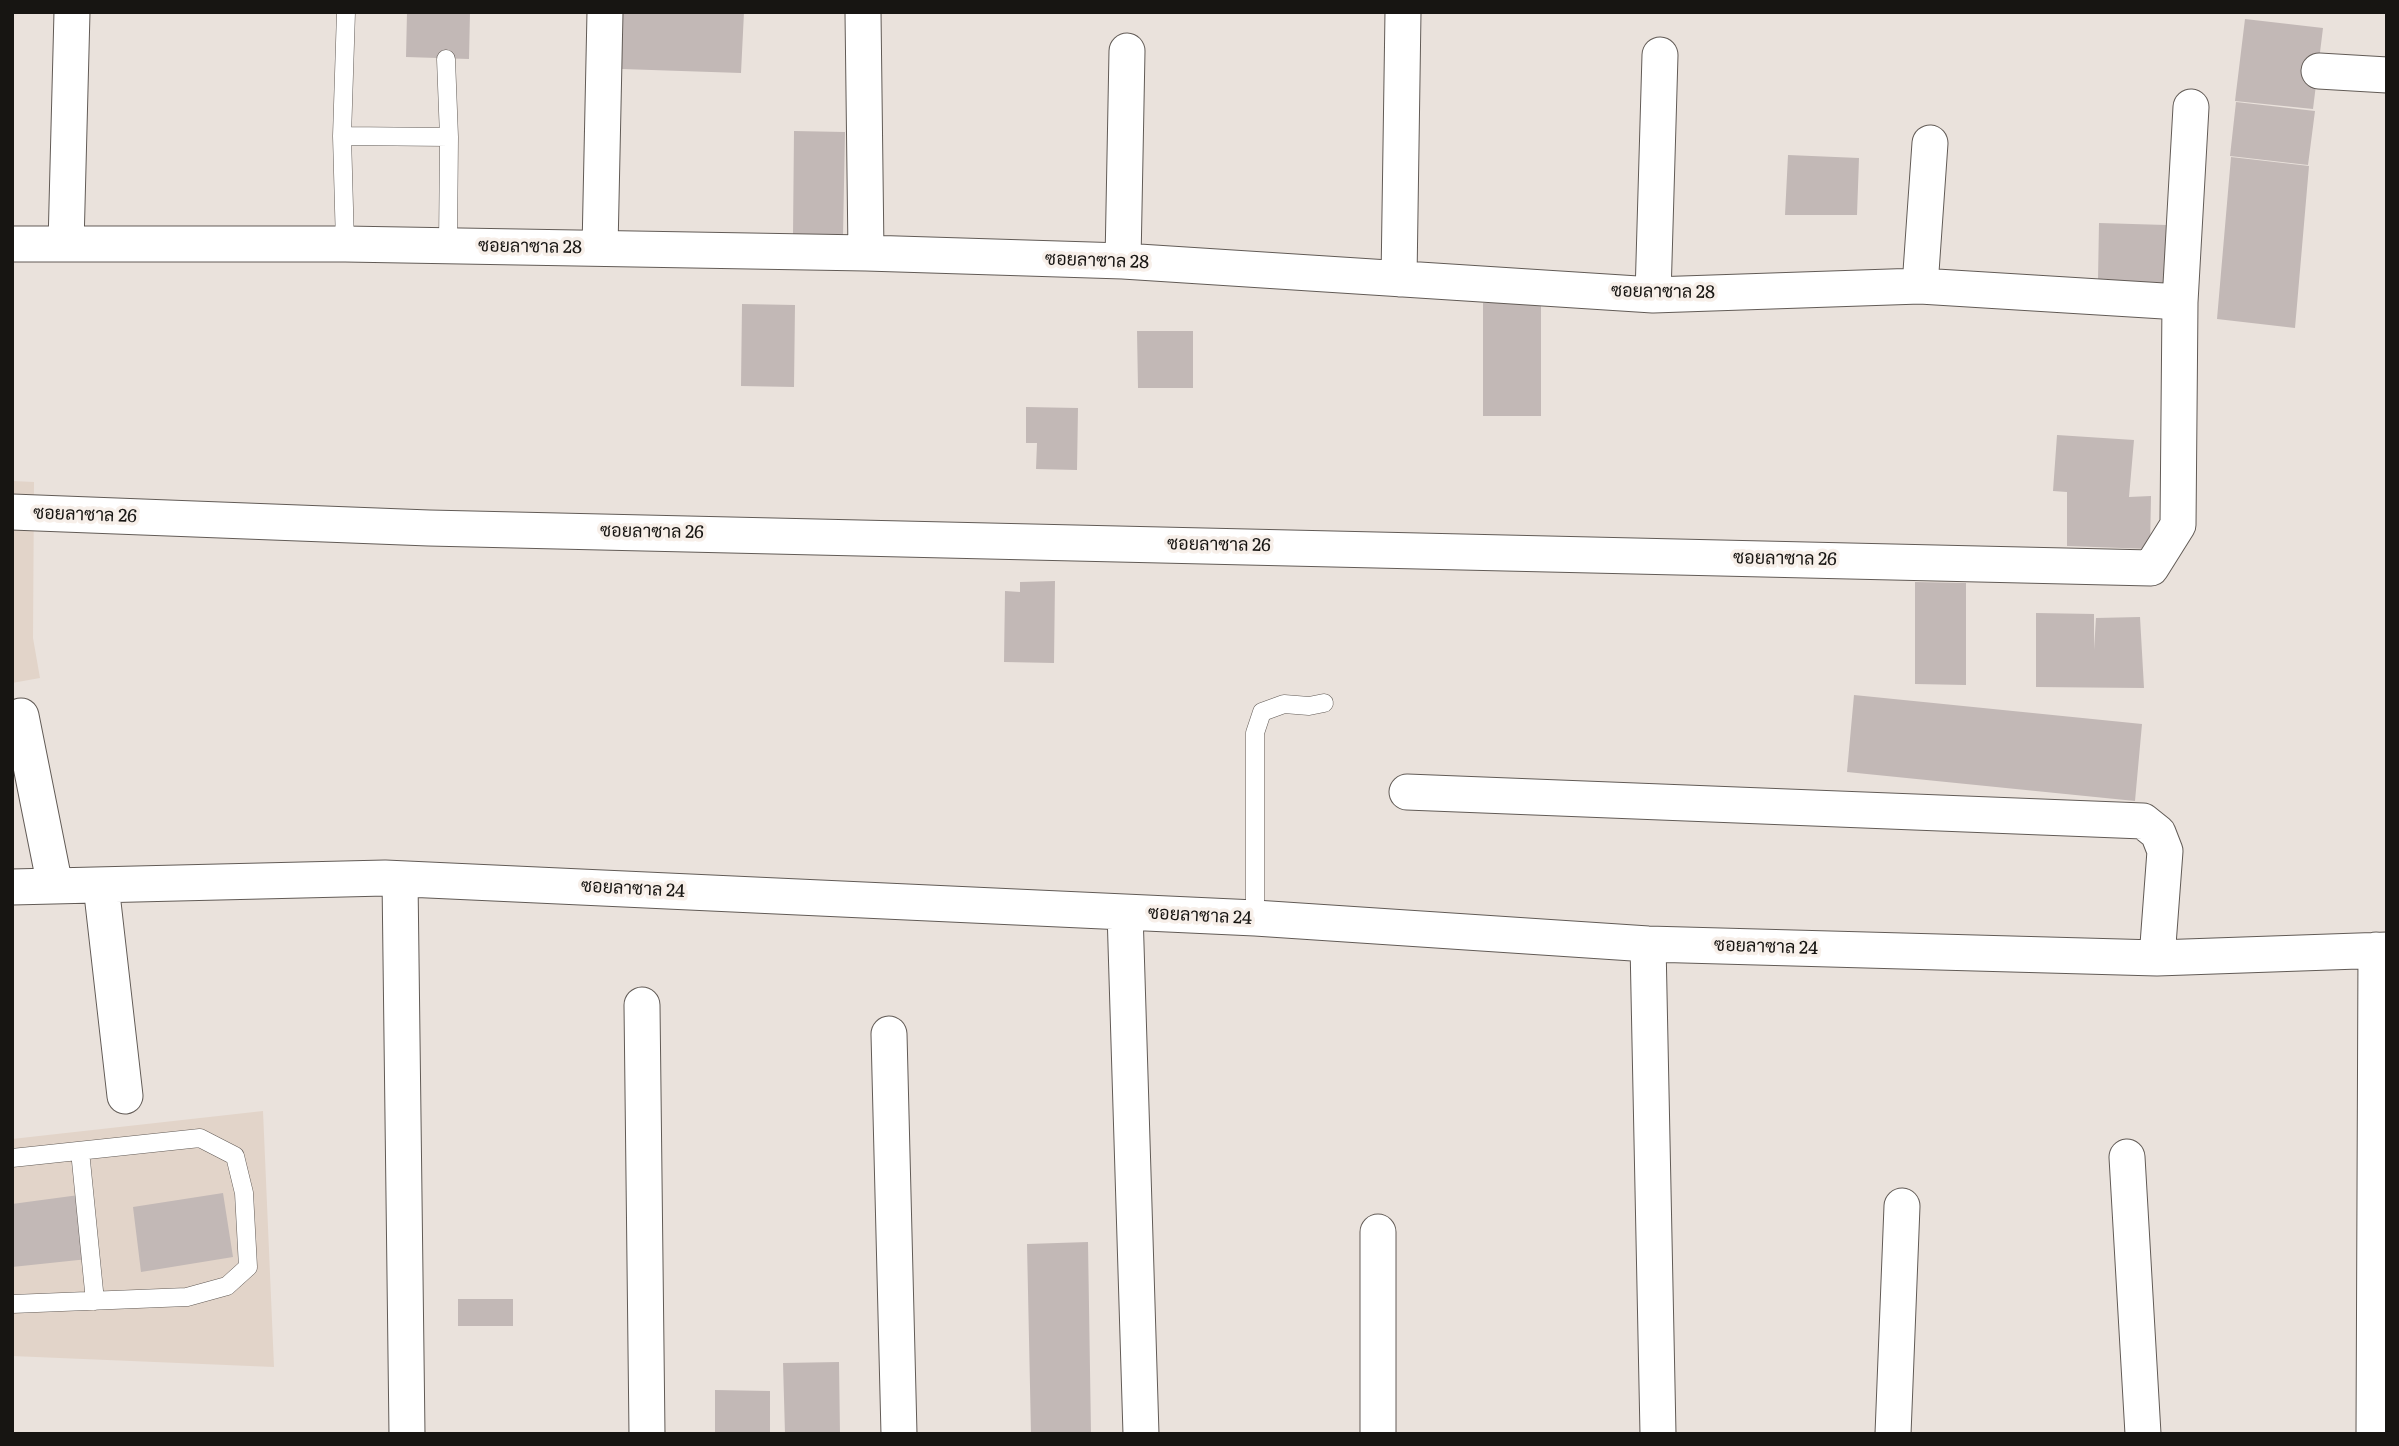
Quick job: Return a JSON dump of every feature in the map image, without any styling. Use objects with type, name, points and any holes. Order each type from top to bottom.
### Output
[{"type":"street","points":[[66,244],[72,12]]},
{"type":"street","points":[[600,248],[604,12]]},
{"type":"street","points":[[863,12],[866,253]]},
{"type":"street","points":[[1399,279],[1403,12]]},
{"type":"street","points":[[1123,261],[1127,51]]},
{"type":"street","points":[[1653,295],[1660,55]]},
{"type":"street","points":[[2319,71],[2387,75]]},
{"type":"street","points":[[2180,302],[2191,107]]},
{"type":"street","points":[[1920,286],[1930,143]]},
{"type":"street","name":"ซอยลาซาล 28","points":[[12,244],[345,244],[866,253],[1123,261],[1653,295],[1920,286],[2180,302]]},
{"type":"street","name":"ซอยลาซาล 26","points":[[12,512],[429,528],[2151,568],[2178,525],[2180,302]]},
{"type":"street","points":[[22,716],[55,886]]},
{"type":"street","points":[[1407,792],[2143,821],[2158,832],[2165,850],[2157,958]]},
{"type":"street","points":[[400,878],[407,1434]]},
{"type":"street","name":"ซอยลาซาล 24","points":[[12,887],[400,878],[1255,918],[1648,944],[2157,958],[2382,950]]},
{"type":"street","points":[[101,885],[125,1096]]},
{"type":"street","points":[[1125,912],[1141,1434]]},
{"type":"street","points":[[1648,944],[1658,1434]]},
{"type":"street","points":[[2374,1434],[2381,1202],[2382,950]]},
{"type":"street","points":[[642,1005],[647,1434]]},
{"type":"street","points":[[889,1034],[899,1434]]},
{"type":"street","points":[[2127,1157],[2143,1434]]},
{"type":"street","points":[[1893,1434],[1902,1206]]},
{"type":"street","points":[[1378,1232],[1378,1434]]},
{"type":"lane","points":[[345,244],[342,136],[346,12]]},
{"type":"lane","points":[[446,59],[449,137],[448,246]]},
{"type":"lane","points":[[342,136],[449,137]]},
{"type":"lane","points":[[1255,918],[1255,733],[1262,712],[1284,704],[1309,706],[1324,703]]},
{"type":"lane","points":[[12,1158],[200,1138],[235,1156],[244,1194],[248,1267],[227,1286],[187,1297],[12,1304]]},
{"type":"lane","points":[[80,1151],[95,1301]]},
{"type":"shaded area","points":[[12,481],[34,482],[33,638],[40,678],[12,683]]},
{"type":"shaded area","points":[[263,1111],[274,1367],[12,1356],[12,1139]]},
{"type":"building","points":[[407,12],[470,12],[469,59],[406,57]]},
{"type":"building","points":[[622,12],[744,12],[741,73],[622,69]]},
{"type":"building","points":[[2245,19],[2323,28],[2313,109],[2235,101]]},
{"type":"building","points":[[2236,102],[2315,111],[2308,165],[2230,156]]},
{"type":"building","points":[[794,131],[845,132],[843,236],[793,235]]},
{"type":"building","points":[[1788,155],[1859,158],[1857,215],[1785,215]]},
{"type":"building","points":[[2231,157],[2309,166],[2295,328],[2217,319]]},
{"type":"building","points":[[2099,223],[2166,225],[2164,283],[2098,280]]},
{"type":"building","points":[[1541,302],[1541,416],[1483,416],[1483,303]]},
{"type":"building","points":[[742,304],[795,305],[794,387],[741,386]]},
{"type":"building","points":[[1137,331],[1193,331],[1193,388],[1138,388]]},
{"type":"building","points":[[1026,407],[1078,408],[1077,470],[1036,469],[1037,443],[1026,443]]},
{"type":"building","points":[[2057,435],[2134,440],[2129,497],[2151,496],[2150,549],[2067,546],[2067,492],[2053,491]]},
{"type":"building","points":[[1055,581],[1054,663],[1004,662],[1005,591],[1020,592],[1020,582]]},
{"type":"building","points":[[1915,582],[1966,583],[1966,685],[1915,684]]},
{"type":"building","points":[[2036,613],[2094,614],[2094,650],[2096,618],[2140,617],[2144,688],[2036,687]]},
{"type":"building","points":[[1854,695],[2142,724],[2135,801],[1847,772]]},
{"type":"building","points":[[223,1193],[233,1257],[141,1272],[133,1207]]},
{"type":"building","points":[[79,1195],[88,1259],[12,1267],[12,1204]]},
{"type":"building","points":[[1088,1242],[1091,1434],[1031,1434],[1027,1244]]},
{"type":"building","points":[[458,1299],[513,1299],[513,1326],[458,1326]]},
{"type":"building","points":[[839,1362],[840,1434],[785,1434],[783,1363]]},
{"type":"building","points":[[715,1390],[770,1391],[770,1434],[715,1434]]}]
